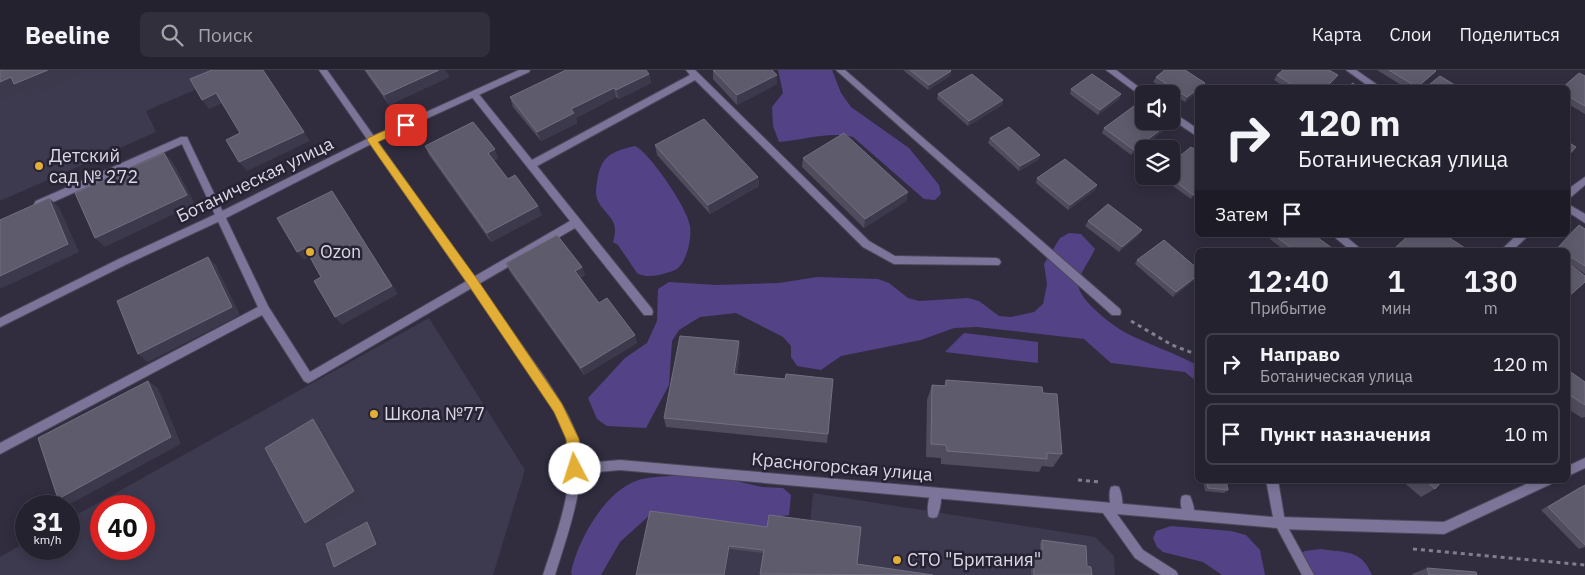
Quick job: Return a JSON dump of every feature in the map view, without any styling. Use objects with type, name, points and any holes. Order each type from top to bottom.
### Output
[{"type":"street","points":[[323,70],[473,282],[558,408],[572,439],[575,469],[569,504],[550,575]]},
{"type":"street","name":"Ботаническая улица","points":[[0,323],[122,262],[219,217],[372,140],[526,70]]},
{"type":"street","points":[[840,70],[1116,312]]},
{"type":"street","points":[[1110,70],[1135,88]]},
{"type":"street","points":[[1350,70],[1373,85]]},
{"type":"street","points":[[531,165],[693,73],[866,244],[894,260],[996,262]]},
{"type":"street","points":[[474,94],[648,312]]},
{"type":"street","points":[[1180,121],[1195,132]]},
{"type":"street","points":[[26,210],[184,139],[219,217],[264,309],[308,378],[577,222]]},
{"type":"street","points":[[1570,192],[1585,180]]},
{"type":"street","points":[[1570,209],[1585,219]]},
{"type":"street","points":[[1340,237],[1354,248]]},
{"type":"street","points":[[1508,248],[1522,237]]},
{"type":"street","points":[[0,449],[264,309]]},
{"type":"street","points":[[1570,470],[1585,463]]},
{"type":"street","name":"Красногорская улица","points":[[575,469],[620,465],[1280,523],[1444,528],[1542,483]]},
{"type":"street","points":[[1273,483],[1280,523],[1308,575]]},
{"type":"street","points":[[1115,491],[1111,508],[1139,554],[1172,575]]},
{"type":"street","points":[[933,513],[936,493]]},
{"type":"street","points":[[1186,500],[1189,515]]},
{"type":"path","points":[[1116,312],[1172,345],[1195,354]]},
{"type":"path","points":[[1407,549],[1585,565]]},
{"type":"shaded area","name":"Детский сад № 272","points":[[0,70],[241,70],[146,111],[156,132],[0,201]]},
{"type":"shaded area","points":[[778,70],[832,70],[841,93],[851,107],[909,148],[939,185],[941,194],[935,200],[924,199],[853,137],[825,135],[779,142],[773,126],[772,107],[783,93]]},
{"type":"shaded area","points":[[635,146],[650,159],[676,195],[690,226],[688,249],[684,261],[677,269],[655,276],[644,276],[637,273],[618,245],[613,242],[615,234],[614,223],[596,196],[599,173],[604,161],[608,156],[619,150]]},
{"type":"shaded area","points":[[1069,233],[1081,234],[1095,249],[1078,283],[1083,297],[1097,312],[1128,334],[1195,364],[1195,380],[1185,372],[1111,363],[1084,339],[977,327],[954,328],[921,340],[841,356],[821,370],[797,366],[791,357],[791,346],[783,337],[736,313],[700,317],[679,330],[672,341],[669,385],[646,428],[607,426],[597,419],[588,398],[625,358],[647,343],[657,321],[658,289],[669,282],[716,285],[779,283],[817,277],[878,279],[889,283],[908,298],[919,301],[968,298],[979,301],[999,316],[1011,317],[1034,312],[1043,304],[1047,284],[1044,264],[1060,238]]},
{"type":"shaded area","name":"Школа №77","points":[[429,318],[525,470],[493,575],[0,575],[0,557],[15,548],[15,560],[80,560],[80,513],[90,507],[90,560],[155,560],[155,495],[112,495]]},
{"type":"shaded area","points":[[964,333],[1038,342],[1038,363],[945,352]]},
{"type":"shaded area","points":[[690,475],[732,480],[762,487],[783,488],[791,495],[789,515],[769,518],[767,530],[651,514],[620,542],[601,575],[572,575],[574,559],[586,532],[613,496],[624,487],[641,479]]},
{"type":"shaded area","points":[[813,493],[1095,537],[1114,556],[1115,575],[638,575],[810,523]]},
{"type":"shaded area","points":[[1171,526],[1231,531],[1246,535],[1260,550],[1265,575],[1222,575],[1203,562],[1163,552],[1157,547],[1153,538],[1156,531]]},
{"type":"shaded area","points":[[1321,549],[1345,552],[1358,556],[1368,567],[1372,575],[1305,575],[1299,554],[1305,551]]},
{"type":"building","points":[[0,70],[48,70],[14,84],[11,77],[0,82]]},
{"type":"building","points":[[212,70],[263,70],[304,132],[239,162],[226,140],[240,133],[216,93],[202,100],[190,79]]},
{"type":"building","points":[[366,70],[439,70],[384,95]]},
{"type":"building","points":[[566,70],[646,70],[649,74],[616,90],[614,88],[571,109],[574,113],[537,132],[510,97]]},
{"type":"building","points":[[713,70],[772,70],[777,75],[737,95]]},
{"type":"building","points":[[910,70],[950,70],[951,71],[929,85]]},
{"type":"building","points":[[1165,70],[1185,70],[1205,83],[1203,85],[1195,85],[1195,91],[1187,97],[1180,92],[1180,85],[1168,85],[1156,77]]},
{"type":"building","points":[[1283,70],[1329,70],[1338,75],[1328,85],[1292,85],[1277,75]]},
{"type":"building","points":[[1389,70],[1436,71],[1419,85],[1414,85]]},
{"type":"building","points":[[1579,73],[1585,76],[1585,106],[1570,97],[1570,85],[1565,85]]},
{"type":"building","points":[[972,74],[1003,100],[969,121],[938,94]]},
{"type":"building","points":[[1092,74],[1121,94],[1100,110],[1071,89]]},
{"type":"building","points":[[1440,76],[1455,85],[1429,85]]},
{"type":"building","points":[[1134,106],[1135,130],[1160,130],[1147,140],[1135,140],[1134,150],[1104,128]]},
{"type":"building","points":[[704,119],[758,177],[708,205],[655,145]]},
{"type":"building","points":[[473,122],[495,149],[488,153],[508,179],[515,175],[538,206],[487,233],[425,146]]},
{"type":"building","points":[[1009,127],[1040,155],[1020,166],[990,138]]},
{"type":"building","points":[[844,133],[908,192],[865,219],[803,158]]},
{"type":"building","points":[[1570,143],[1576,147],[1570,154]]},
{"type":"building","points":[[1191,147],[1195,149],[1195,193],[1193,195],[1180,185],[1180,156]]},
{"type":"building","points":[[164,153],[187,195],[95,238],[75,193]]},
{"type":"building","points":[[1065,159],[1097,185],[1070,205],[1037,178]]},
{"type":"building","points":[[332,191],[392,286],[335,317],[314,281],[321,277],[305,248],[297,252],[277,218]]},
{"type":"building","points":[[49,198],[68,244],[0,276],[0,220]]},
{"type":"building","points":[[1108,204],[1142,230],[1122,247],[1088,221]]},
{"type":"building","points":[[1579,225],[1585,229],[1585,266],[1570,256],[1570,248],[1558,248]]},
{"type":"building","points":[[557,235],[582,267],[575,271],[599,303],[607,298],[635,335],[581,368],[506,263]]},
{"type":"building","points":[[1277,237],[1317,237],[1332,248],[1291,248]]},
{"type":"building","points":[[1407,237],[1448,237],[1465,248],[1397,248],[1396,247]]},
{"type":"building","points":[[1164,240],[1195,266],[1195,277],[1176,292],[1137,260]]},
{"type":"building","points":[[208,257],[232,307],[138,354],[117,301]]},
{"type":"building","points":[[1570,265],[1585,276],[1585,282],[1570,295]]},
{"type":"building","points":[[680,336],[739,341],[734,374],[785,379],[786,374],[833,379],[828,434],[664,418]]},
{"type":"building","points":[[1570,371],[1585,382],[1585,405],[1570,395]]},
{"type":"building","points":[[946,380],[1042,387],[1043,393],[1057,394],[1062,454],[1047,453],[1047,459],[947,451],[946,445],[931,444],[932,385],[946,386]]},
{"type":"building","points":[[148,381],[171,437],[65,495],[57,495],[38,438]]},
{"type":"building","points":[[313,419],[354,491],[305,523],[265,448]]},
{"type":"building","points":[[1207,483],[1227,483],[1228,490],[1208,488]]},
{"type":"building","points":[[1428,483],[1440,483],[1435,489]]},
{"type":"building","points":[[1585,485],[1585,545],[1548,507]]},
{"type":"building","points":[[650,511],[767,527],[769,515],[861,527],[857,564],[933,575],[760,574],[764,550],[729,546],[724,575],[636,575]]},
{"type":"building","points":[[367,522],[376,544],[334,567],[326,544]]},
{"type":"building","points":[[1042,540],[1086,546],[1087,566],[1091,567],[1092,575],[1034,575],[1033,559],[1042,560]]},
{"type":"building","points":[[1427,568],[1476,572],[1477,575],[1429,575]]},
{"type":"place","name":"Детский сад № 272","points":[[39,166]]},
{"type":"place","name":"Ozon","points":[[310,252]]},
{"type":"place","name":"Школа №77","points":[[374,414]]},
{"type":"place","name":"СТО \"Британия\"","points":[[897,560]]},
{"type":"route","points":[[406,125],[372,140],[473,282],[558,408],[572,439],[575,469]]}]
